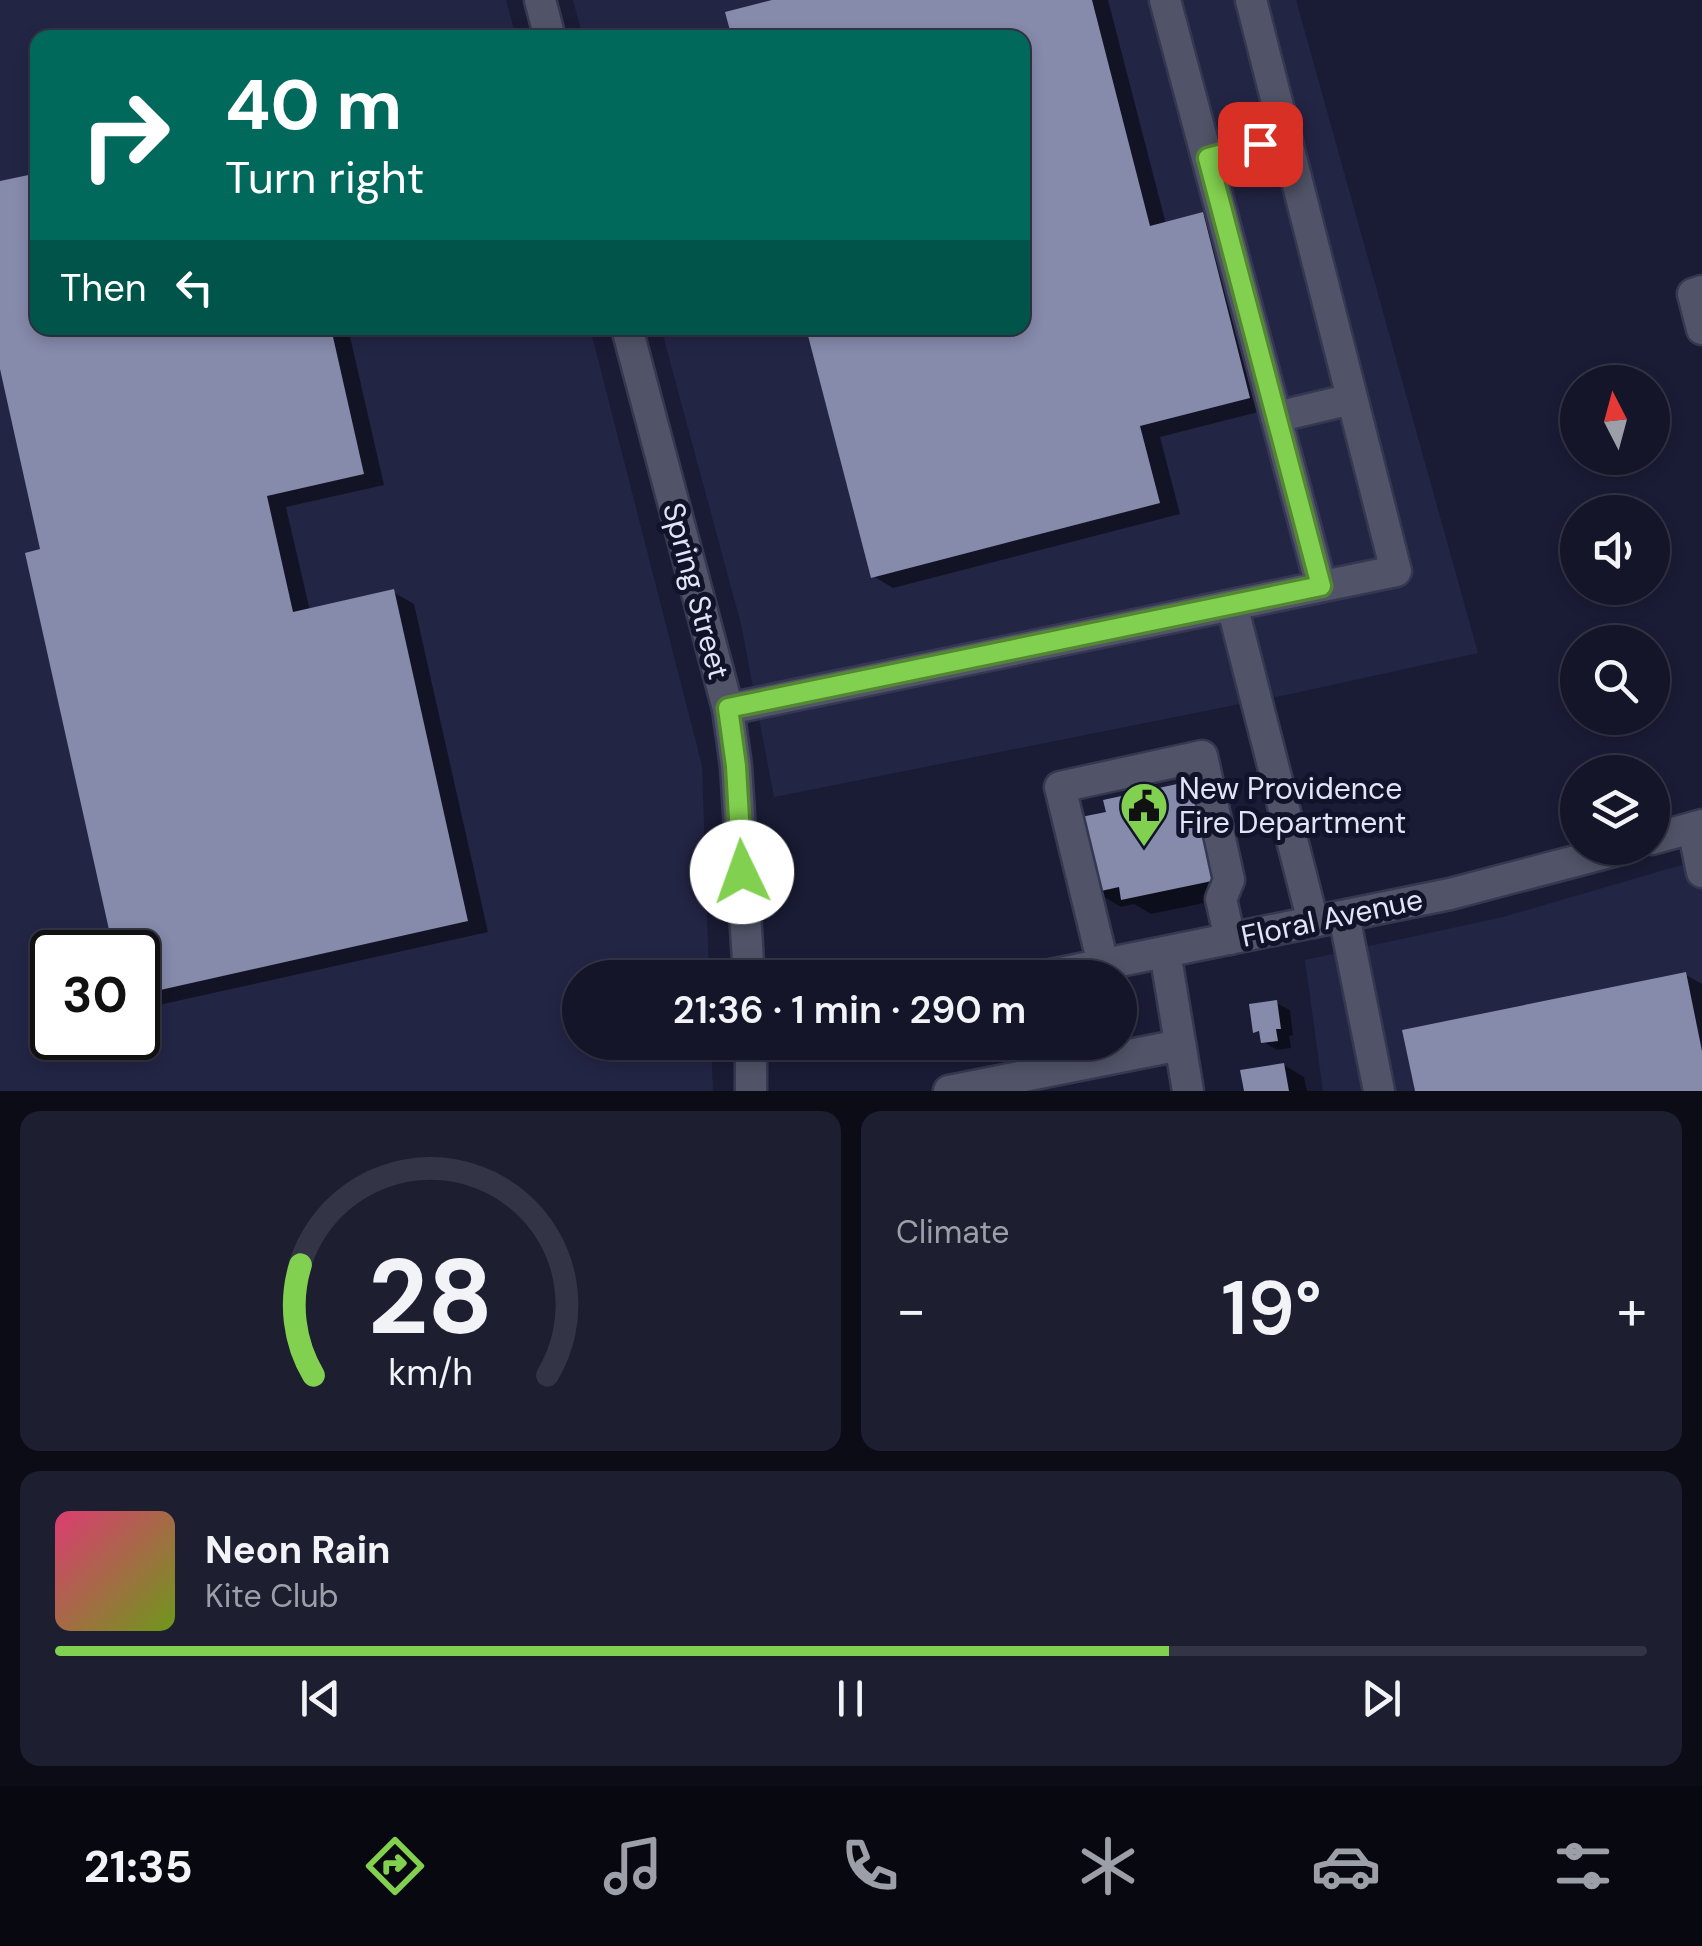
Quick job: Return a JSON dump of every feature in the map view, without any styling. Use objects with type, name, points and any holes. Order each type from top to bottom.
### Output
[{"type":"street","points":[[540,0],[548,30]]},
{"type":"street","points":[[1166,0],[1321,586]]},
{"type":"street","points":[[728,708],[1396,571],[1251,0]]},
{"type":"street","points":[[1208,158],[1286,138]]},
{"type":"street","points":[[1702,291],[1692,294],[1702,329]]},
{"type":"street","name":"Spring Street","points":[[629,335],[728,708],[736,766],[748,960]]},
{"type":"street","points":[[1276,417],[1352,399]]},
{"type":"street","points":[[1232,604],[1313,922]]},
{"type":"street","points":[[1102,960],[1060,786],[1202,756],[1229,880],[1221,899],[1230,939]]},
{"type":"street","points":[[1670,834],[1697,826],[1702,872]]},
{"type":"street","name":"Floral Avenue","points":[[1123,960],[1450,894],[1560,865]]},
{"type":"street","points":[[1344,916],[1380,1091]]},
{"type":"street","points":[[1164,952],[1188,1091]]},
{"type":"street","points":[[949,1091],[1180,1044]]},
{"type":"street","points":[[751,1091],[752,1060]]},
{"type":"shaded area","points":[[0,0],[506,0],[514,30],[30,30],[30,335],[592,335],[702,766],[708,960],[562,960],[562,1060],[712,1060],[713,1091],[0,1091]]},
{"type":"shaded area","points":[[573,0],[1296,0],[1478,653],[774,797],[741,624],[663,335],[1030,335],[1030,30],[581,30]]},
{"type":"shaded area","points":[[1702,859],[1702,1091],[1323,1091],[1305,960],[1503,917]]},
{"type":"building","points":[[772,0],[1092,0],[1150,226],[1203,212],[1250,398],[1140,426],[1160,503],[871,578],[808,335],[1030,335],[1030,30],[730,30],[725,12]]},
{"type":"building","points":[[30,175],[30,335],[333,335],[364,474],[267,496],[293,612],[394,589],[468,921],[160,990],[160,930],[109,930],[25,553],[40,549],[0,369],[0,181]]},
{"type":"building","name":"New Providence Fire Department","points":[[1191,781],[1212,881],[1121,900],[1119,887],[1092,893],[1076,818],[1106,812],[1103,800]]},
{"type":"building","points":[[1686,972],[1702,1051],[1702,1091],[1415,1091],[1402,1030]]},
{"type":"building","points":[[1277,1000],[1281,1029],[1276,1029],[1278,1041],[1261,1043],[1259,1031],[1253,1033],[1249,1004]]},
{"type":"building","points":[[1284,1063],[1289,1091],[1244,1091],[1240,1070]]},
{"type":"place","name":"New Providence Fire Department","points":[[1144,848]]},
{"type":"route","points":[[742,872],[736,766],[728,708],[1321,586],[1208,158],[1260,144]]}]
